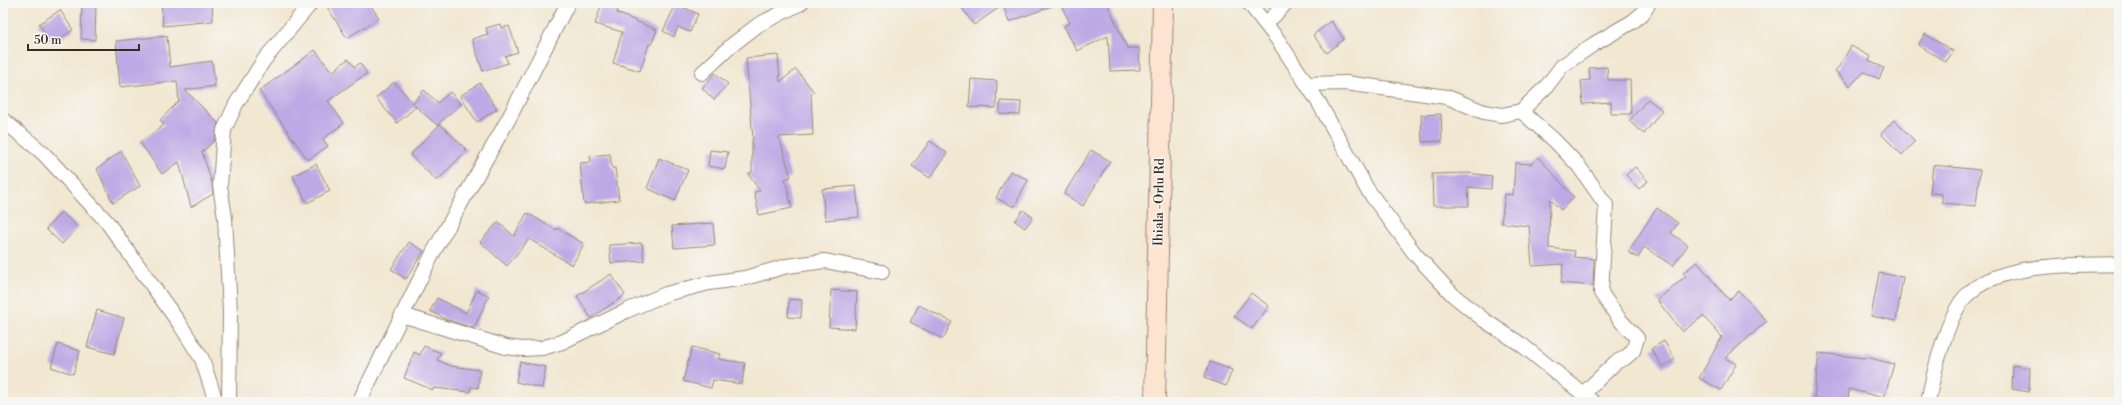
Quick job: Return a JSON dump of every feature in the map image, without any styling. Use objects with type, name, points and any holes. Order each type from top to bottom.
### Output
[{"type":"main road","name":"Ihiala -Orlu Rd","points":[[1155,402],[1163,3]]},
{"type":"street","points":[[229,402],[230,311],[225,218],[220,186],[224,130],[236,104],[264,60],[311,3]]},
{"type":"street","points":[[359,402],[434,251],[509,118],[568,3]]},
{"type":"street","points":[[702,73],[758,25],[800,3]]},
{"type":"street","points":[[1249,3],[1266,24],[1306,84],[1367,189],[1415,254],[1453,295],[1484,320],[1522,345],[1588,398],[1616,362],[1625,358],[1634,351],[1637,338],[1620,320],[1601,293],[1606,205],[1578,165],[1554,140],[1521,111]]},
{"type":"street","points":[[1266,24],[1286,3]]},
{"type":"street","points":[[1306,84],[1346,83],[1447,97],[1484,112],[1502,115],[1521,111],[1546,88],[1562,66],[1594,44],[1632,22],[1643,13],[1649,3]]},
{"type":"street","points":[[3,120],[43,153],[108,222],[179,323],[202,359],[216,402]]},
{"type":"street","points":[[402,315],[506,347],[522,349],[542,348],[562,342],[614,316],[666,294],[709,283],[745,278],[787,266],[825,261],[882,272]]},
{"type":"street","points":[[1928,402],[1933,378],[1949,326],[1965,297],[1982,284],[2001,276],[2029,269],[2119,264]]},
{"type":"building","points":[[82,3],[96,3],[95,40],[81,39]]},
{"type":"building","points":[[161,3],[212,3],[213,21],[163,26]]},
{"type":"building","points":[[334,3],[369,3],[379,18],[347,38],[327,7]]},
{"type":"building","points":[[602,3],[620,3],[617,13],[657,30],[651,45],[649,44],[640,71],[613,63],[622,32],[595,24]]},
{"type":"building","points":[[969,3],[1057,4],[1009,22],[1003,5],[974,25],[962,8]]},
{"type":"building","points":[[1060,3],[1107,3],[1127,48],[1139,48],[1140,70],[1110,71],[1108,36],[1077,51],[1064,26],[1070,23]]},
{"type":"building","points":[[676,4],[698,14],[690,32],[678,27],[674,37],[663,31]]},
{"type":"building","points":[[60,10],[73,30],[52,44],[39,24]]},
{"type":"building","points":[[1331,21],[1344,39],[1327,53],[1313,35]]},
{"type":"building","points":[[500,24],[501,28],[509,26],[518,52],[505,56],[508,63],[483,71],[472,39],[488,34],[486,28]]},
{"type":"building","points":[[1925,34],[1953,51],[1946,62],[1918,45]]},
{"type":"building","points":[[167,36],[170,67],[212,61],[215,86],[185,90],[218,123],[215,140],[202,152],[212,183],[213,194],[191,207],[179,162],[162,174],[140,142],[164,125],[160,120],[179,101],[177,81],[120,87],[116,41]]},
{"type":"building","points":[[1851,46],[1871,57],[1869,61],[1884,68],[1879,79],[1864,72],[1850,86],[1835,71]]},
{"type":"building","points":[[315,50],[332,72],[348,59],[355,67],[360,63],[367,73],[328,101],[344,123],[323,139],[328,146],[308,160],[259,91]]},
{"type":"building","points":[[778,55],[780,82],[796,69],[814,92],[811,94],[813,135],[779,137],[791,177],[785,179],[792,208],[759,215],[754,192],[760,191],[748,174],[752,172],[753,139],[746,58]]},
{"type":"building","points":[[1607,67],[1608,80],[1630,80],[1631,114],[1611,114],[1611,102],[1583,104],[1581,81],[1590,80],[1589,68]]},
{"type":"building","points":[[715,73],[728,84],[714,100],[702,88]]},
{"type":"building","points":[[971,79],[997,81],[996,108],[969,107]]},
{"type":"building","points":[[394,82],[413,103],[424,90],[438,103],[450,92],[461,104],[437,125],[413,104],[416,107],[397,123],[376,98]]},
{"type":"building","points":[[480,83],[497,109],[477,122],[460,96]]},
{"type":"building","points":[[1648,99],[1662,110],[1644,134],[1629,121]]},
{"type":"building","points":[[1000,101],[1021,102],[1020,115],[1000,114]]},
{"type":"building","points":[[1441,114],[1442,141],[1422,142],[1421,115]]},
{"type":"building","points":[[1894,120],[1915,141],[1902,155],[1881,134]]},
{"type":"building","points":[[440,124],[467,150],[437,181],[410,155]]},
{"type":"building","points":[[930,141],[947,153],[930,178],[912,166]]},
{"type":"building","points":[[710,150],[728,152],[725,169],[708,166]]},
{"type":"building","points":[[1091,150],[1110,161],[1083,206],[1064,194]]},
{"type":"building","points":[[121,151],[140,186],[113,203],[97,169]]},
{"type":"building","points":[[610,154],[612,168],[615,168],[619,200],[584,204],[580,163],[591,162],[590,156]]},
{"type":"building","points":[[1538,157],[1574,197],[1561,210],[1550,199],[1549,248],[1575,251],[1574,257],[1594,259],[1593,286],[1561,283],[1563,264],[1532,266],[1529,226],[1501,223],[1505,194],[1513,195],[1515,163],[1531,164]]},
{"type":"building","points":[[659,158],[688,170],[675,201],[647,188]]},
{"type":"building","points":[[316,164],[330,191],[307,203],[293,176]]},
{"type":"building","points":[[1933,165],[1980,170],[1976,206],[1942,203],[1942,194],[1930,193]]},
{"type":"building","points":[[1635,167],[1648,181],[1639,189],[1626,175]]},
{"type":"building","points":[[1010,171],[1028,180],[1014,207],[996,198]]},
{"type":"building","points":[[1468,173],[1492,176],[1491,189],[1468,187],[1469,206],[1433,206],[1432,174]]},
{"type":"building","points":[[856,186],[859,217],[825,220],[822,189]]},
{"type":"building","points":[[1657,208],[1678,223],[1671,233],[1688,245],[1673,266],[1644,247],[1638,258],[1628,252]]},
{"type":"building","points":[[1023,210],[1033,217],[1025,228],[1015,221]]},
{"type":"building","points":[[61,212],[78,227],[62,244],[46,229]]},
{"type":"building","points":[[527,213],[584,244],[572,265],[529,239],[507,266],[480,242],[498,222],[514,236]]},
{"type":"building","points":[[713,223],[715,245],[674,248],[672,226]]},
{"type":"building","points":[[409,242],[424,251],[406,279],[391,269]]},
{"type":"building","points":[[642,243],[644,261],[611,263],[609,245]]},
{"type":"building","points":[[1697,262],[1729,300],[1739,291],[1767,321],[1725,358],[1736,364],[1721,390],[1699,378],[1722,337],[1703,316],[1682,332],[1657,300],[1686,276],[1683,273]]},
{"type":"building","points":[[1879,273],[1903,277],[1896,321],[1871,316]]},
{"type":"building","points":[[611,274],[625,295],[591,318],[577,296]]},
{"type":"building","points":[[477,290],[489,296],[474,328],[448,320],[430,311],[437,298],[466,313]]},
{"type":"building","points":[[831,290],[857,292],[855,329],[829,327]]},
{"type":"building","points":[[1251,293],[1269,306],[1252,329],[1234,316]]},
{"type":"building","points":[[789,299],[802,300],[801,318],[788,317]]},
{"type":"building","points":[[919,305],[952,322],[943,339],[910,322]]},
{"type":"building","points":[[97,310],[124,318],[114,354],[87,347]]},
{"type":"building","points":[[1664,341],[1675,359],[1663,367],[1651,349]]},
{"type":"building","points":[[58,344],[80,351],[73,374],[51,367]]},
{"type":"building","points":[[424,346],[441,353],[437,360],[451,366],[480,370],[478,388],[471,387],[470,392],[434,388],[433,390],[404,378],[414,352],[420,355]]},
{"type":"building","points":[[692,347],[720,354],[718,359],[745,363],[742,384],[713,380],[711,388],[683,381]]},
{"type":"building","points":[[1819,353],[1866,357],[1894,364],[1884,398],[1849,389],[1848,402],[1814,398]]},
{"type":"building","points":[[520,362],[546,367],[542,388],[516,382]]},
{"type":"building","points":[[1210,362],[1232,370],[1226,386],[1204,378]]},
{"type":"building","points":[[2013,365],[2030,368],[2029,392],[2012,389]]}]
